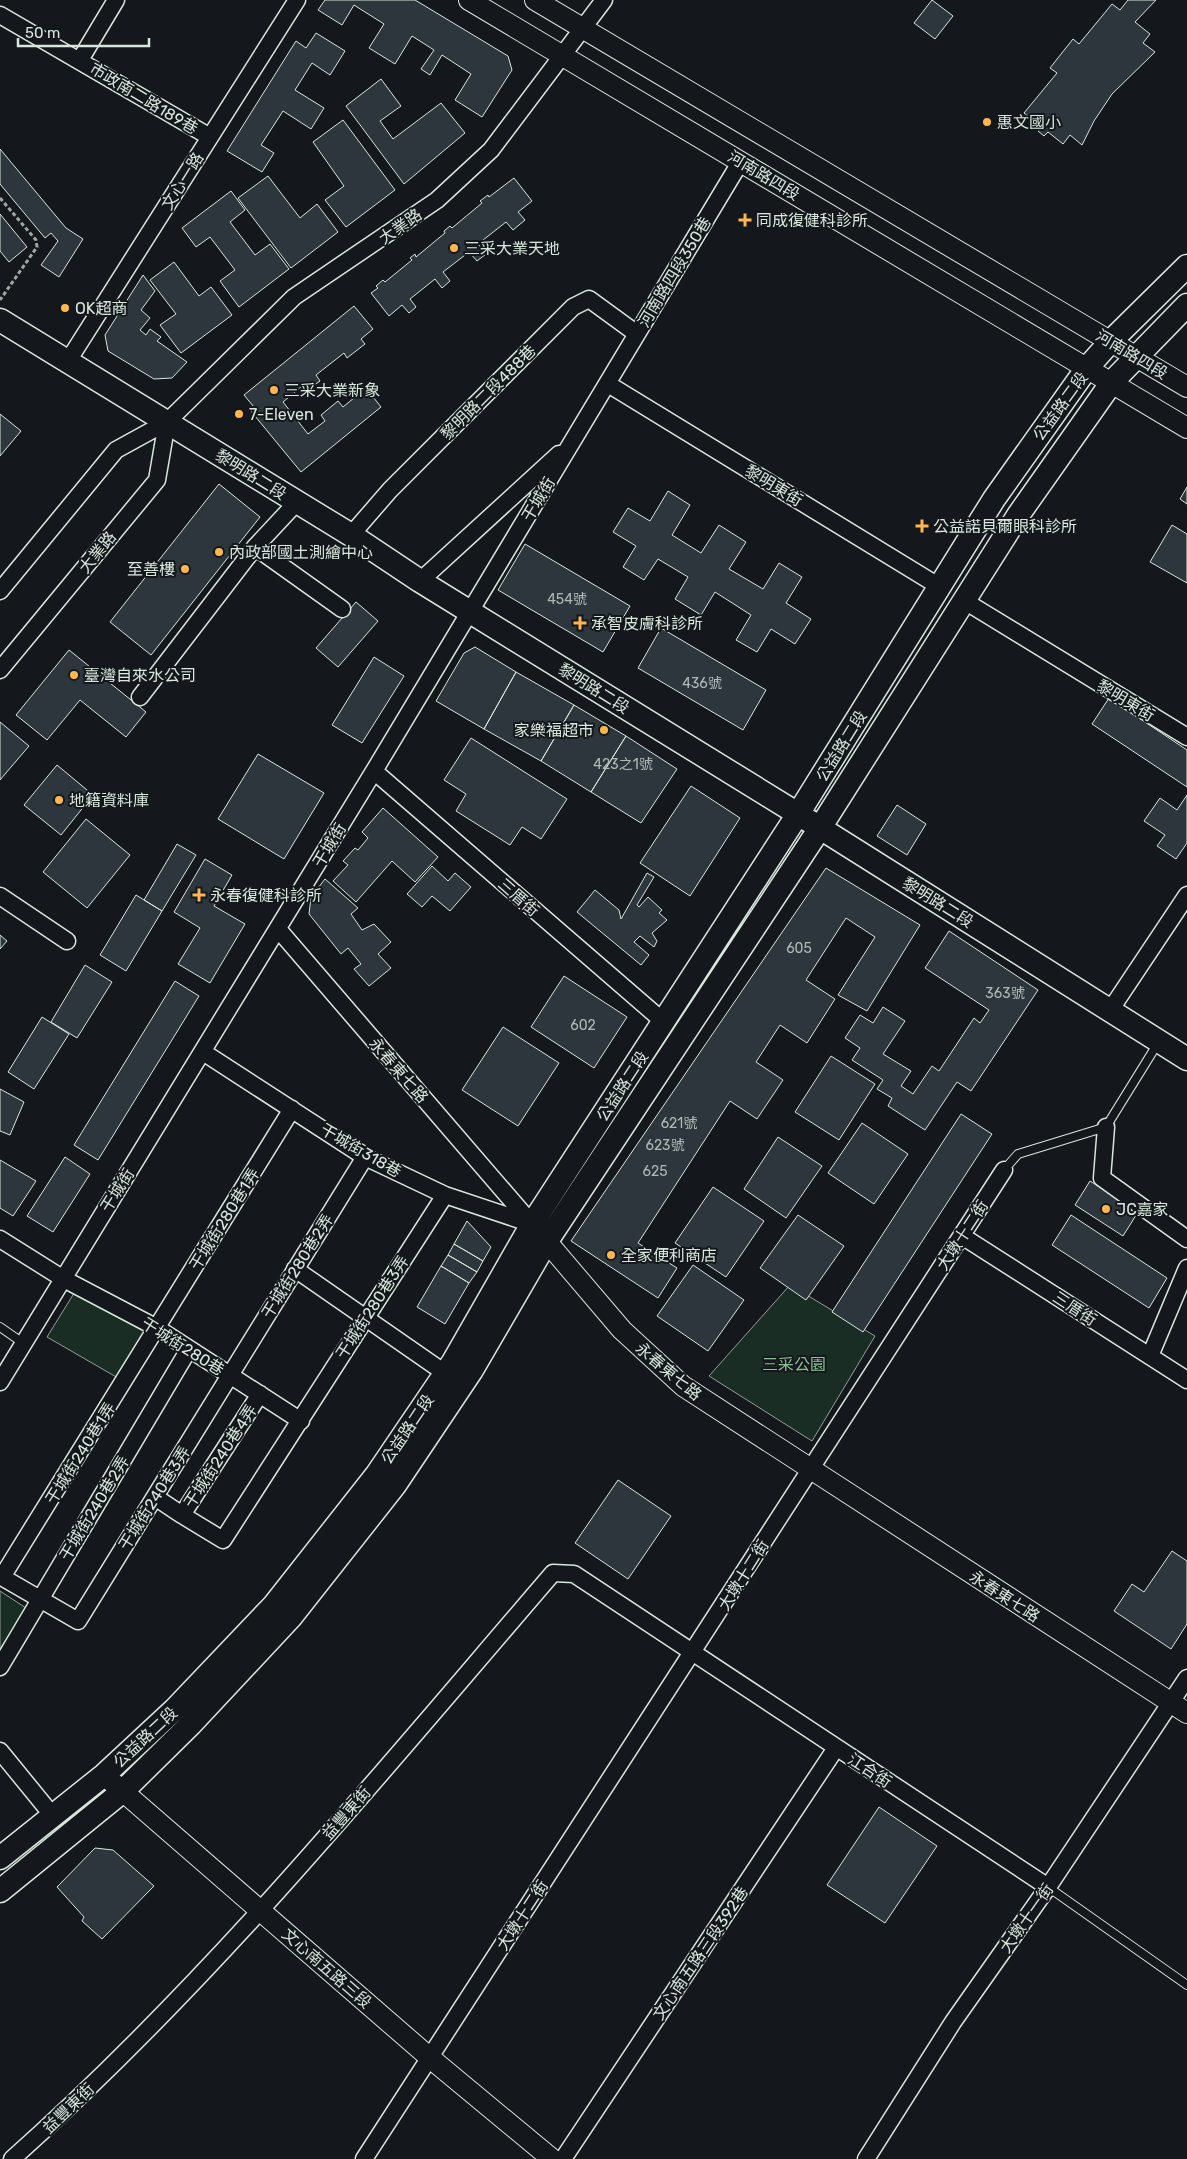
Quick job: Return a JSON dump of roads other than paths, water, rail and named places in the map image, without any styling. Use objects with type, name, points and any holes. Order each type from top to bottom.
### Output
[{"type":"main road","name":"公益路二段","points":[[0,1858],[104,1775],[174,1710],[274,1605],[376,1474],[445,1373],[532,1224],[798,814],[994,499],[1088,368],[1111,341],[1187,266]]},
{"type":"main road","name":"公益路二段","points":[[0,1891],[123,1791],[191,1724],[290,1617],[395,1485],[472,1370],[547,1241],[820,828],[1024,506],[1112,382],[1187,305]]},
{"type":"main road","name":"黎明路二段","points":[[0,320],[351,534],[420,581],[1111,1009],[1187,1059]]},
{"type":"street","points":[[80,60],[116,0]]},
{"type":"street","name":"文心一路","points":[[68,361],[296,0]]},
{"type":"street","name":"河南路四段","points":[[469,0],[1187,428]]},
{"type":"street","name":"河南路四段","points":[[535,0],[1187,387]]},
{"type":"street","name":"大業路","points":[[0,591],[116,450],[167,422],[294,297],[438,200],[492,150],[604,0]]},
{"type":"street","name":"市政南二路189巷","points":[[0,15],[210,137]]},
{"type":"street","name":"河南路四段350巷","points":[[608,384],[741,162]]},
{"type":"street","name":"黎明路二段488巷","points":[[351,534],[390,490],[573,307],[589,300],[637,334]]},
{"type":"street","name":"干城街","points":[[0,1382],[62,1278],[278,929],[608,384]]},
{"type":"street","name":"黎明東街","points":[[608,384],[940,587]]},
{"type":"street","name":"大業路","points":[[0,670],[156,480],[167,422]]},
{"type":"street","points":[[420,581],[573,442]]},
{"type":"street","points":[[140,696],[255,547],[296,502]]},
{"type":"street","points":[[255,547],[342,609]]},
{"type":"street","name":"黎明東街","points":[[964,600],[1187,737]]},
{"type":"street","name":"三厝街","points":[[374,771],[664,1022]]},
{"type":"street","points":[[1111,1009],[1187,895]]},
{"type":"street","points":[[0,896],[67,941]]},
{"type":"street","name":"永春東七路","points":[[278,929],[622,1330],[683,1386],[1179,1708]]},
{"type":"street","name":"干城街318巷","points":[[202,1052],[365,1156],[445,1195],[532,1224]]},
{"type":"street","name":"干城街280巷1弄","points":[[157,1328],[292,1109]]},
{"type":"street","points":[[1106,1127],[1102,1178],[1187,1239]]},
{"type":"street","name":"干城街280巷2弄","points":[[230,1375],[365,1156]]},
{"type":"street","name":"大墩十二街","points":[[364,2159],[1004,1170]]},
{"type":"street","name":"干城街280巷3弄","points":[[182,1515],[223,1540],[445,1195]]},
{"type":"street","name":"三厝街","points":[[962,1236],[1187,1380]]},
{"type":"street","name":"干城街280巷","points":[[0,1239],[62,1278],[157,1328],[301,1421]]},
{"type":"street","points":[[1150,1356],[1187,1268]]},
{"type":"street","points":[[295,1269],[445,1373]]},
{"type":"street","name":"干城街240巷1弄","points":[[1,1576],[157,1328]]},
{"type":"street","name":"干城街240巷2弄","points":[[0,1667],[189,1349]]},
{"type":"street","name":"干城街240巷3弄","points":[[39,1599],[78,1621],[230,1375]]},
{"type":"street","name":"干城街240巷4弄","points":[[155,1497],[182,1515],[260,1394]]},
{"type":"street","name":"益豐東街","points":[[12,2159],[71,2106],[261,1911],[553,1573],[574,1574],[692,1654]]},
{"type":"street","points":[[1,1576],[39,1599]]},
{"type":"street","name":"江合街","points":[[692,1654],[1048,1886]]},
{"type":"street","name":"大墩十一街","points":[[866,2159],[953,2022],[1048,1886],[1179,1708],[1187,1678]]},
{"type":"street","name":"文心南五路三段392巷","points":[[563,2159],[836,1748]]},
{"type":"street","points":[[0,1751],[53,1816]]},
{"type":"street","name":"文心南五路三段","points":[[104,1775],[429,2057],[552,2159]]},
{"type":"lane","points":[[1106,1127],[1159,1042]]},
{"type":"lane","name":"大墩十二街","points":[[1004,1170],[1018,1154],[1106,1127]]},
{"type":"lane","points":[[0,1328],[24,1343]]},
{"type":"lane","points":[[1048,1886],[1187,1985]]},
{"type":"place","name":"惠文國小","points":[[987,122]]},
{"type":"place","name":"同成復健科診所","points":[[745,220]]},
{"type":"place","name":"三采大業天地","points":[[454,248]]},
{"type":"place","name":"OK超商","points":[[65,308]]},
{"type":"place","name":"三采大業新象","points":[[274,390]]},
{"type":"place","name":"7-Eleven","points":[[239,414]]},
{"type":"place","name":"公益諾貝爾眼科診所","points":[[922,526]]},
{"type":"place","name":"內政部國土測繪中心","points":[[219,552]]},
{"type":"place","name":"至善樓","points":[[185,569]]},
{"type":"place","name":"承智皮膚科診所","points":[[580,623]]},
{"type":"place","name":"臺灣自來水公司","points":[[74,675]]},
{"type":"place","name":"家樂福超市","points":[[604,730]]},
{"type":"place","name":"地籍資料庫","points":[[59,800]]},
{"type":"place","name":"永春復健科診所","points":[[199,895]]},
{"type":"place","name":"JC嘉家","points":[[1106,1209]]},
{"type":"place","name":"全家便利商店","points":[[611,1255]]},
{"type":"park label","name":"三采公園","points":[[794,1364]]}]
